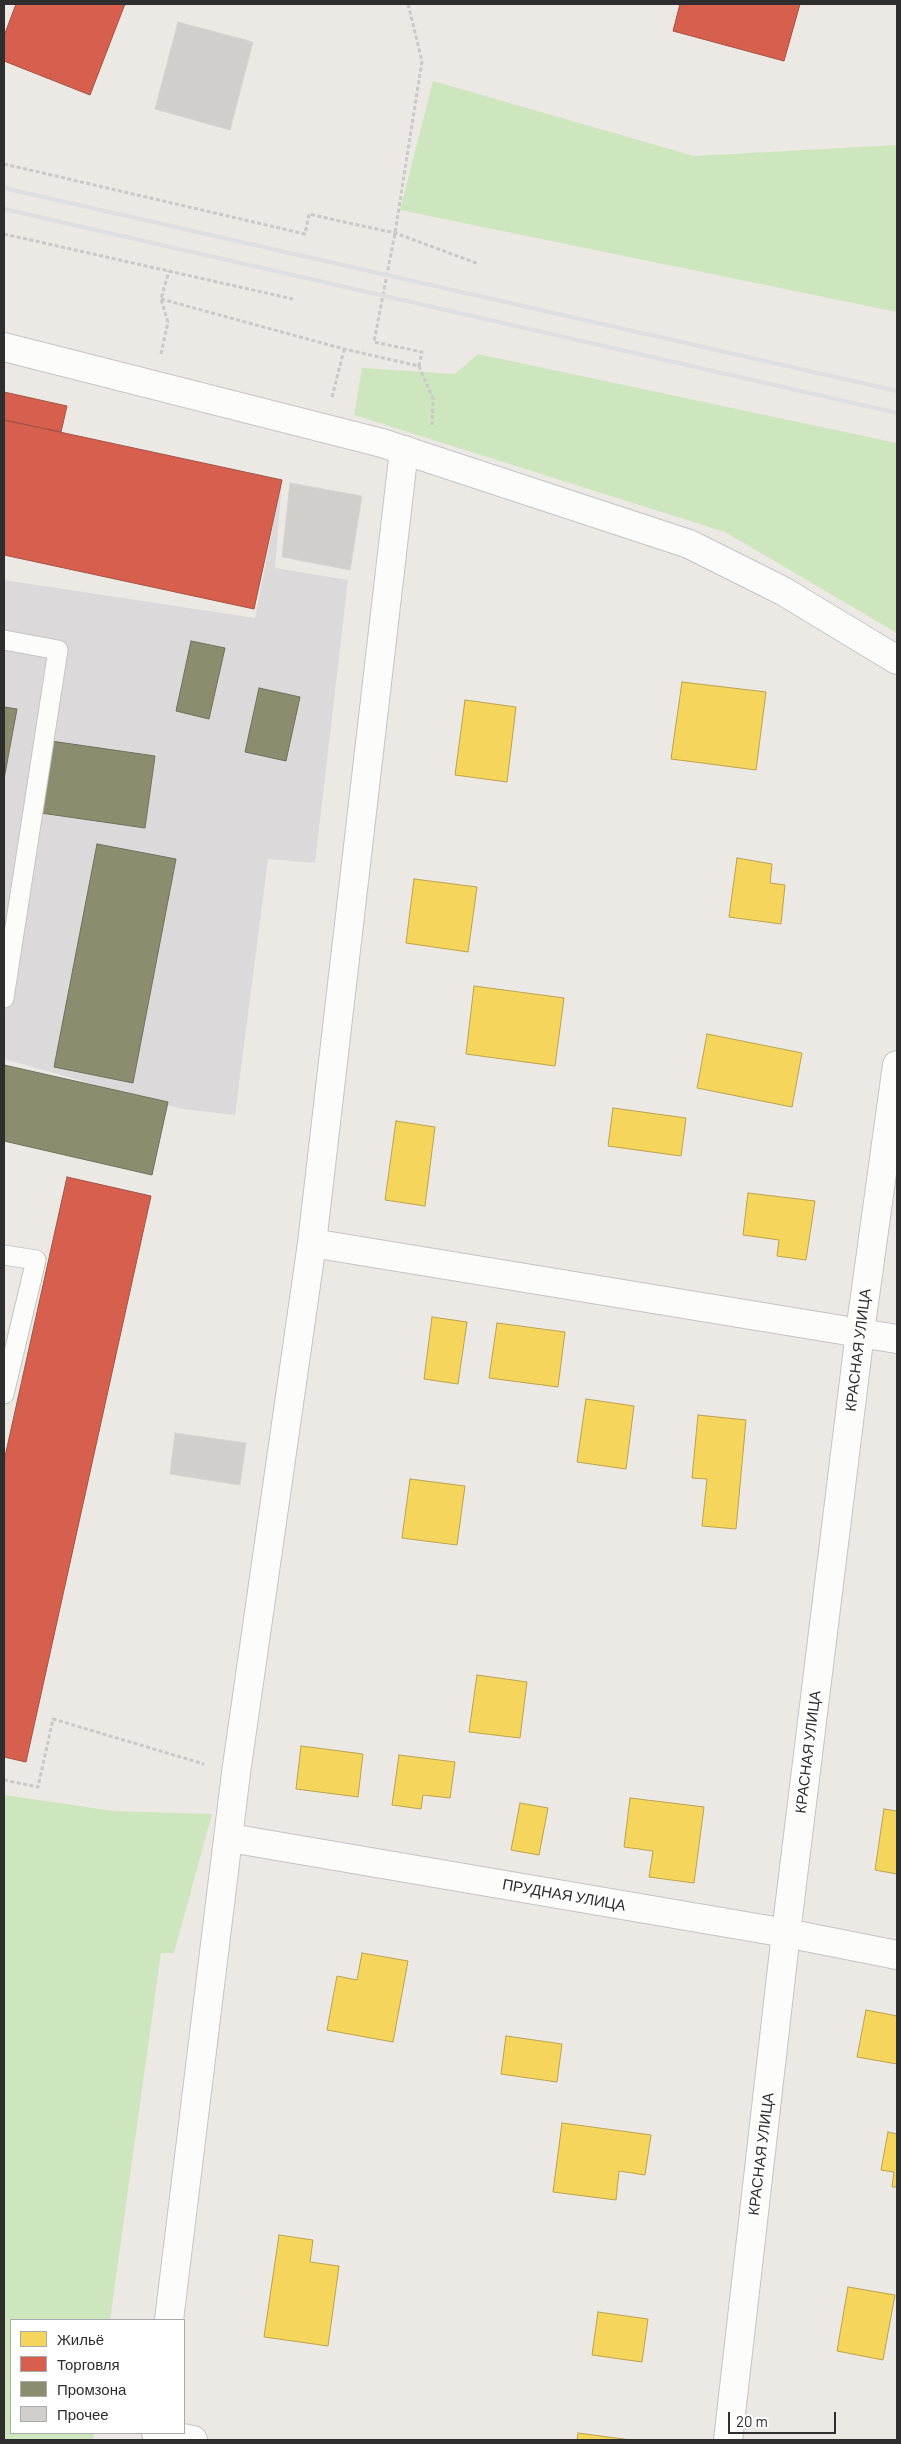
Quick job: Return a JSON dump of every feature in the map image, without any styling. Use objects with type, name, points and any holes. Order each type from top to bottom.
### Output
[{"type":"street","points":[[4,347],[325,426],[689,544],[783,591],[897,660]]},
{"type":"street","points":[[168,2319],[230,1838],[236,1773],[312,1243],[413,453]]},
{"type":"street","name":"КРАСНАЯ УЛИЦА","points":[[728,2440],[786,1933],[860,1332],[897,1065]]},
{"type":"street","points":[[312,1243],[897,1339]]},
{"type":"street","name":"ПРУДНАЯ УЛИЦА","points":[[230,1838],[786,1933],[897,1955]]},
{"type":"street","points":[[161,2434],[194,2440]]},
{"type":"lane","points":[[4,640],[58,650],[4,998]]},
{"type":"lane","points":[[4,1255],[36,1260],[4,1394]]},
{"type":"path","points":[[408,4],[422,61],[395,233],[374,342],[422,352],[419,366],[434,399],[431,431],[413,453]]},
{"type":"path","points":[[4,164],[305,234],[309,214],[395,233],[479,264]]},
{"type":"path","points":[[4,234],[293,299]]},
{"type":"path","points":[[155,384],[168,322],[161,299],[169,271]]},
{"type":"path","points":[[161,299],[344,349],[419,366]]},
{"type":"path","points":[[325,426],[344,349]]},
{"type":"path","points":[[4,1780],[38,1787],[53,1719],[236,1773]]},
{"type":"shaded area","points":[[282,480],[275,568],[348,580],[315,863],[268,859],[235,1115],[182,1109],[4,1059],[4,580],[255,618]]},
{"type":"green space","points":[[433,81],[694,156],[897,145],[897,312],[400,210]]},
{"type":"green space","points":[[478,354],[897,443],[897,633],[725,532],[354,415],[362,368],[455,374]]},
{"type":"green space","points":[[4,1795],[114,1811],[212,1814],[174,1953],[161,1953],[110,2319],[10,2319],[10,2434],[94,2434],[93,2440],[4,2440]]},
{"type":"building: Жильё","points":[[682,682],[766,692],[756,770],[671,759]]},
{"type":"building: Жильё","points":[[465,700],[516,707],[507,782],[455,775]]},
{"type":"building: Жильё","points":[[737,858],[772,864],[770,883],[785,885],[781,924],[729,917]]},
{"type":"building: Жильё","points":[[414,879],[477,887],[468,952],[406,943]]},
{"type":"building: Жильё","points":[[474,986],[564,998],[555,1066],[466,1054]]},
{"type":"building: Жильё","points":[[707,1034],[802,1053],[792,1107],[697,1088]]},
{"type":"building: Жильё","points":[[613,1108],[686,1118],[681,1156],[608,1146]]},
{"type":"building: Жильё","points":[[396,1121],[435,1127],[425,1206],[385,1200]]},
{"type":"building: Жильё","points":[[748,1193],[815,1201],[806,1260],[777,1256],[779,1240],[743,1235]]},
{"type":"building: Жильё","points":[[432,1317],[467,1322],[458,1384],[424,1379]]},
{"type":"building: Жильё","points":[[497,1323],[565,1332],[558,1387],[489,1378]]},
{"type":"building: Жильё","points":[[586,1399],[634,1406],[626,1469],[577,1462]]},
{"type":"building: Жильё","points":[[698,1415],[746,1420],[736,1529],[702,1526],[707,1479],[692,1478]]},
{"type":"building: Жильё","points":[[410,1479],[465,1486],[457,1545],[402,1538]]},
{"type":"building: Жильё","points":[[477,1675],[527,1682],[520,1738],[469,1732]]},
{"type":"building: Жильё","points":[[301,1746],[363,1754],[358,1797],[296,1789]]},
{"type":"building: Жильё","points":[[399,1755],[455,1762],[450,1798],[423,1795],[421,1809],[392,1805]]},
{"type":"building: Жильё","points":[[630,1798],[704,1807],[694,1883],[649,1877],[653,1851],[624,1847]]},
{"type":"building: Жильё","points":[[520,1803],[548,1808],[539,1855],[511,1850]]},
{"type":"building: Жильё","points":[[884,1809],[897,1811],[897,1874],[875,1870]]},
{"type":"building: Жильё","points":[[362,1953],[408,1961],[393,2042],[327,2030],[337,1976],[357,1980]]},
{"type":"building: Жильё","points":[[866,2010],[897,2016],[897,2064],[857,2057]]},
{"type":"building: Жильё","points":[[506,2036],[562,2044],[557,2082],[501,2074]]},
{"type":"building: Жильё","points":[[562,2123],[651,2135],[645,2175],[619,2171],[616,2200],[553,2192]]},
{"type":"building: Жильё","points":[[888,2132],[897,2134],[897,2187],[892,2187],[894,2172],[881,2170]]},
{"type":"building: Жильё","points":[[279,2235],[313,2240],[310,2262],[339,2266],[328,2346],[264,2337]]},
{"type":"building: Жильё","points":[[848,2287],[895,2295],[883,2360],[837,2351]]},
{"type":"building: Жильё","points":[[598,2312],[648,2319],[642,2362],[592,2355]]},
{"type":"building: Жильё","points":[[578,2433],[631,2440],[577,2440]]},
{"type":"building: Торговля","points":[[16,4],[125,4],[90,95],[4,61],[4,36]]},
{"type":"building: Торговля","points":[[680,4],[800,4],[784,61],[673,31]]},
{"type":"building: Торговля","points":[[4,392],[67,406],[61,432],[4,420]]},
{"type":"building: Торговля","points":[[4,420],[282,480],[254,609],[4,555]]},
{"type":"building: Торговля","points":[[67,1177],[151,1196],[26,1762],[4,1757],[4,1461]]},
{"type":"building: Промзона","points":[[191,641],[225,648],[209,719],[176,711]]},
{"type":"building: Промзона","points":[[259,688],[300,697],[286,761],[245,752]]},
{"type":"building: Промзона","points":[[4,707],[17,709],[4,779]]},
{"type":"building: Промзона","points":[[51,741],[155,756],[145,828],[41,813]]},
{"type":"building: Промзона","points":[[97,844],[176,859],[133,1083],[54,1067]]},
{"type":"building: Промзона","points":[[4,1065],[168,1102],[152,1175],[4,1141]]},
{"type":"building: Прочее","points":[[178,22],[253,42],[230,130],[155,109]]},
{"type":"building: Прочее","points":[[290,483],[362,496],[350,570],[282,557]]},
{"type":"building: Прочее","points":[[175,1433],[246,1443],[240,1485],[170,1474]]},
{"type":"railway","points":[[4,188],[897,391]]},
{"type":"railway","points":[[4,209],[897,413]]}]
